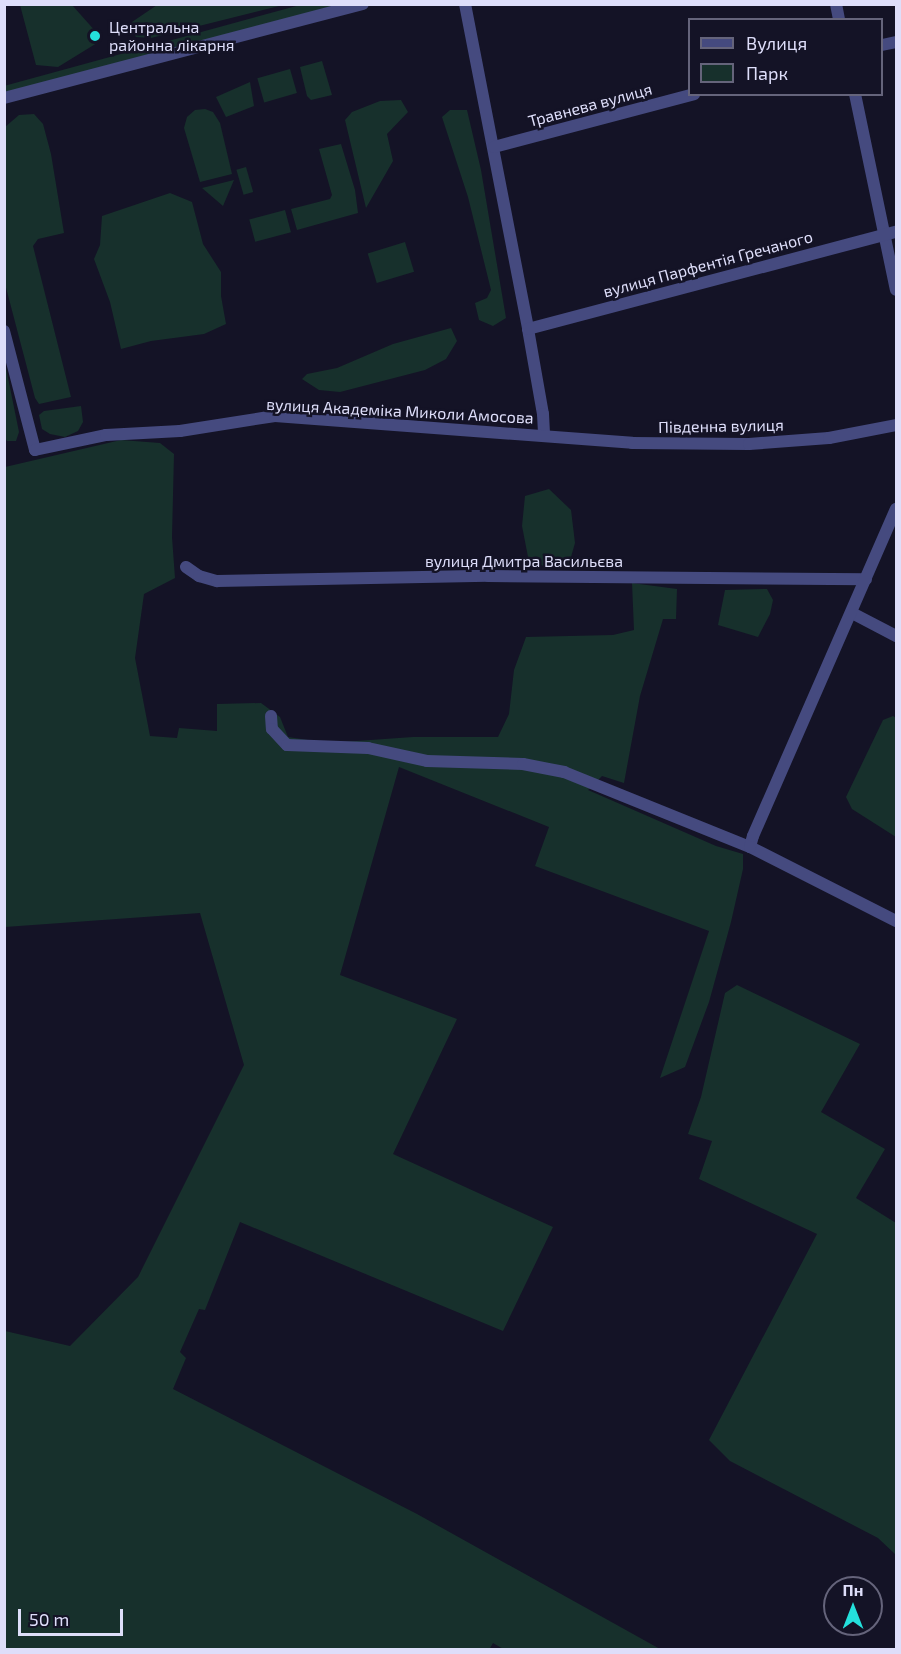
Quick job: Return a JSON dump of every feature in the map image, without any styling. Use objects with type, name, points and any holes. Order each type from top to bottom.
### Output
[{"type":"street","points":[[4,98],[363,4]]},
{"type":"street","name":"вулиця Академіка Миколи Амосова","points":[[4,331],[35,450],[106,435],[180,431],[275,416],[544,436],[543,414],[528,329],[465,4]]},
{"type":"street","name":"Травнева вулиця","points":[[494,147],[688,96]]},
{"type":"street","points":[[855,96],[897,290]]},
{"type":"street","name":"вулиця Парфентія Гречаного","points":[[528,329],[897,232]]},
{"type":"street","name":"Південна вулиця","points":[[544,436],[632,443],[748,444],[829,438],[897,425]]},
{"type":"street","points":[[750,847],[897,509]]},
{"type":"street","name":"вулиця Дмитра Васильєва","points":[[186,567],[199,576],[217,581],[488,576],[866,579]]},
{"type":"street","points":[[852,613],[897,636]]},
{"type":"street","points":[[271,716],[272,729],[287,745],[368,748],[427,761],[523,764],[564,772],[750,847],[897,921]]},
{"type":"green space","points":[[158,4],[283,5],[151,38],[136,37],[130,29],[132,22]]},
{"type":"green space","points":[[20,5],[72,5],[97,33],[97,43],[58,67],[36,65]]},
{"type":"green space","points":[[300,5],[342,5],[5,95],[4,86]]},
{"type":"green space","points":[[322,61],[332,95],[311,100],[307,96],[300,67]]},
{"type":"green space","points":[[290,69],[297,93],[264,102],[257,78]]},
{"type":"green space","points":[[250,82],[254,106],[226,117],[216,97]]},
{"type":"green space","points":[[401,100],[408,112],[387,134],[393,161],[366,208],[345,120],[352,112],[380,101]]},
{"type":"green space","points":[[205,109],[213,112],[220,123],[232,174],[200,182],[184,128],[187,117],[195,110]]},
{"type":"green space","points":[[450,110],[467,110],[481,170],[506,318],[493,326],[479,320],[475,303],[487,298],[491,290],[468,197],[442,117]]},
{"type":"green space","points":[[34,114],[43,124],[51,154],[64,233],[38,239],[33,246],[71,397],[39,404],[35,398],[4,280],[5,127],[19,115]]},
{"type":"green space","points":[[341,144],[355,190],[358,213],[297,230],[291,209],[330,199],[332,195],[319,149]]},
{"type":"green space","points":[[246,167],[253,192],[244,195],[236,170]]},
{"type":"green space","points":[[234,180],[223,206],[202,188]]},
{"type":"green space","points":[[170,193],[192,202],[203,244],[221,272],[221,296],[226,324],[204,334],[151,341],[121,349],[110,302],[94,259],[100,245],[102,216]]},
{"type":"green space","points":[[285,210],[291,232],[255,242],[249,220]]},
{"type":"green space","points":[[405,242],[414,272],[377,283],[368,253]]},
{"type":"green space","points":[[451,328],[457,341],[446,359],[425,370],[340,392],[319,390],[302,379],[307,374],[337,368],[393,344]]},
{"type":"green space","points":[[5,363],[19,432],[16,441],[7,441],[5,438]]},
{"type":"green space","points":[[81,406],[83,422],[78,431],[65,437],[50,434],[42,429],[39,415],[44,411]]},
{"type":"green space","points":[[121,440],[160,443],[174,454],[172,537],[175,578],[144,594],[135,658],[150,736],[177,738],[179,728],[217,731],[217,704],[261,703],[280,717],[288,737],[328,743],[413,737],[498,737],[509,714],[514,670],[526,637],[613,635],[634,630],[632,583],[677,589],[676,619],[663,619],[640,696],[624,783],[602,776],[588,790],[716,846],[743,854],[743,869],[731,922],[709,1002],[685,1067],[660,1078],[709,931],[535,866],[549,827],[399,767],[340,975],[457,1019],[393,1154],[553,1227],[503,1331],[240,1222],[205,1310],[199,1309],[180,1352],[186,1358],[173,1389],[417,1514],[660,1649],[505,1650],[493,1643],[489,1650],[5,1649],[5,1331],[70,1346],[138,1277],[244,1065],[200,913],[5,927],[5,467]]},
{"type":"green space","points":[[549,489],[571,510],[575,543],[569,564],[548,567],[529,562],[522,526],[525,496]]},
{"type":"green space","points":[[767,589],[773,600],[770,614],[758,637],[718,625],[725,590]]},
{"type":"green space","points":[[893,716],[896,718],[896,837],[852,809],[846,797],[883,720]]},
{"type":"green space","points":[[737,985],[860,1044],[821,1112],[885,1149],[856,1198],[896,1223],[896,1555],[878,1538],[730,1461],[709,1440],[817,1234],[699,1179],[712,1141],[688,1134],[701,1097],[725,993]]},
{"type":"place","name":"Центральна районна лікарня","points":[[95,36]]}]
